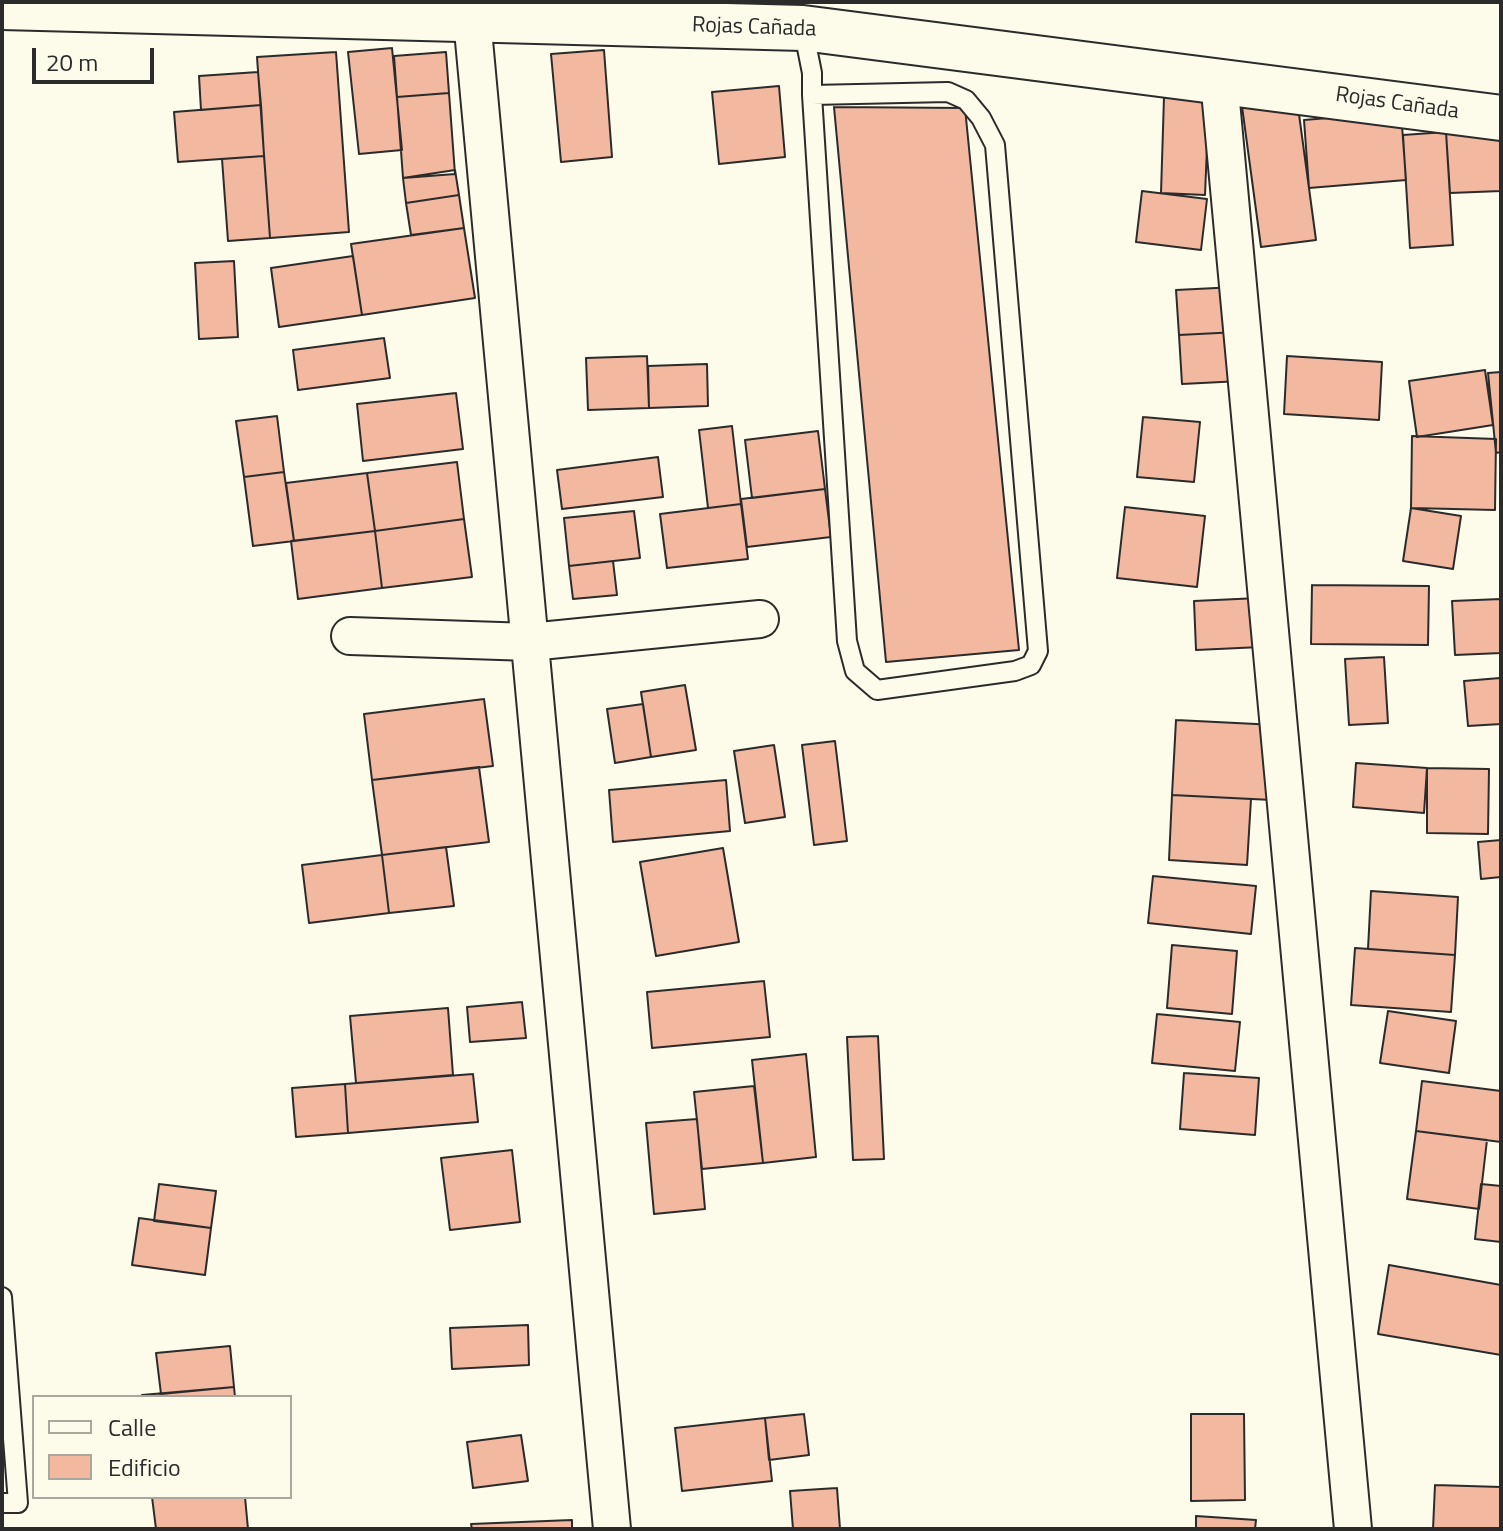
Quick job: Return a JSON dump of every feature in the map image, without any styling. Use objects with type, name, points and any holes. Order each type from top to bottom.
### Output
[{"type":"main road","name":"Rojas Cañada","points":[[2,7],[803,28],[1501,118]]},
{"type":"street","points":[[472,19],[612,1529]]},
{"type":"street","points":[[1219,80],[1353,1529]]},
{"type":"street","points":[[350,636],[530,642],[760,619]]},
{"type":"lane","points":[[803,28],[812,73],[812,95],[847,641],[855,671],[877,690],[1015,671],[1031,665],[1038,651],[995,145],[981,118],[966,100],[948,92],[812,95]]},
{"type":"lane","points":[[2,1297],[18,1503],[2,1503]]},
{"type":"building","points":[[392,48],[402,150],[359,154],[348,52]]},
{"type":"building","points":[[604,50],[612,157],[561,162],[551,54]]},
{"type":"building","points":[[336,52],[349,232],[270,238],[257,57]]},
{"type":"building","points":[[446,52],[449,93],[397,97],[394,56]]},
{"type":"building","points":[[258,72],[261,105],[201,110],[199,76]]},
{"type":"building","points":[[779,86],[785,157],[719,164],[712,92]]},
{"type":"building","points":[[1296,92],[1316,240],[1261,247],[1241,99]]},
{"type":"building","points":[[449,93],[455,174],[403,178],[397,97]]},
{"type":"building","points":[[1164,97],[1209,99],[1205,195],[1161,193]]},
{"type":"building","points":[[261,105],[264,156],[178,162],[174,112]]},
{"type":"building","points":[[834,107],[965,108],[1019,650],[886,662]]},
{"type":"building","points":[[1401,112],[1406,180],[1309,188],[1304,120]]},
{"type":"building","points":[[1446,132],[1501,132],[1501,191],[1450,193]]},
{"type":"building","points":[[1446,132],[1453,245],[1410,248],[1403,135]]},
{"type":"building","points":[[264,156],[270,238],[228,241],[222,159]]},
{"type":"building","points":[[455,170],[459,195],[406,203],[403,178]]},
{"type":"building","points":[[1142,191],[1207,199],[1201,250],[1136,242]]},
{"type":"building","points":[[459,195],[464,228],[411,235],[406,203]]},
{"type":"building","points":[[464,228],[475,298],[362,315],[351,244]]},
{"type":"building","points":[[353,256],[362,315],[279,327],[271,268]]},
{"type":"building","points":[[234,261],[238,337],[199,339],[195,263]]},
{"type":"building","points":[[1236,287],[1238,332],[1179,335],[1176,290]]},
{"type":"building","points":[[1238,332],[1241,381],[1182,384],[1179,335]]},
{"type":"building","points":[[384,338],[390,378],[298,390],[293,350]]},
{"type":"building","points":[[647,356],[649,408],[588,410],[586,358]]},
{"type":"building","points":[[1287,356],[1382,362],[1379,420],[1284,414]]},
{"type":"building","points":[[707,364],[708,406],[649,408],[648,366]]},
{"type":"building","points":[[1485,370],[1493,425],[1417,437],[1409,381]]},
{"type":"building","points":[[1501,372],[1501,452],[1496,453],[1488,373]]},
{"type":"building","points":[[456,393],[463,449],[363,461],[357,404]]},
{"type":"building","points":[[277,416],[284,472],[244,477],[236,421]]},
{"type":"building","points":[[1143,417],[1200,422],[1194,482],[1137,477]]},
{"type":"building","points":[[732,426],[741,504],[708,508],[699,430]]},
{"type":"building","points":[[818,431],[825,489],[752,498],[745,440]]},
{"type":"building","points":[[1412,436],[1496,439],[1495,510],[1411,508]]},
{"type":"building","points":[[658,457],[663,497],[562,509],[557,470]]},
{"type":"building","points":[[457,462],[464,519],[375,531],[367,473]]},
{"type":"building","points":[[284,472],[294,541],[253,546],[244,477]]},
{"type":"building","points":[[367,473],[375,531],[294,541],[286,483]]},
{"type":"building","points":[[825,489],[831,537],[747,547],[741,499]]},
{"type":"building","points":[[741,504],[748,559],[667,568],[660,514]]},
{"type":"building","points":[[1125,507],[1205,516],[1197,587],[1117,578]]},
{"type":"building","points":[[1411,508],[1461,516],[1453,569],[1403,561]]},
{"type":"building","points":[[634,511],[640,558],[569,566],[564,518]]},
{"type":"building","points":[[464,519],[472,577],[382,588],[375,531]]},
{"type":"building","points":[[375,531],[382,588],[298,599],[291,541]]},
{"type":"building","points":[[613,561],[617,595],[573,599],[569,566]]},
{"type":"building","points":[[1312,585],[1429,586],[1428,645],[1311,644]]},
{"type":"building","points":[[1259,598],[1261,647],[1196,650],[1194,601]]},
{"type":"building","points":[[1501,599],[1501,653],[1455,655],[1452,601]]},
{"type":"building","points":[[1384,657],[1388,723],[1349,725],[1345,659]]},
{"type":"building","points":[[1500,678],[1501,724],[1468,726],[1464,681]]},
{"type":"building","points":[[685,685],[696,750],[651,757],[641,692]]},
{"type":"building","points":[[484,699],[493,766],[372,780],[364,714]]},
{"type":"building","points":[[643,704],[651,757],[615,763],[607,709]]},
{"type":"building","points":[[1176,720],[1276,725],[1272,800],[1172,795]]},
{"type":"building","points":[[835,741],[847,841],[814,845],[802,745]]},
{"type":"building","points":[[774,745],[785,817],[745,823],[734,751]]},
{"type":"building","points":[[1356,763],[1427,768],[1424,813],[1353,807]]},
{"type":"building","points":[[479,767],[489,842],[382,855],[372,780]]},
{"type":"building","points":[[1427,768],[1489,769],[1488,834],[1427,833]]},
{"type":"building","points":[[726,780],[730,831],[613,842],[609,790]]},
{"type":"building","points":[[1172,795],[1251,799],[1247,865],[1169,860]]},
{"type":"building","points":[[1501,840],[1501,877],[1481,879],[1478,842]]},
{"type":"building","points":[[446,847],[454,906],[389,913],[382,855]]},
{"type":"building","points":[[723,848],[739,942],[656,956],[640,862]]},
{"type":"building","points":[[382,855],[389,913],[309,923],[302,865]]},
{"type":"building","points":[[1153,876],[1256,886],[1251,934],[1148,923]]},
{"type":"building","points":[[1371,891],[1458,897],[1455,955],[1368,949]]},
{"type":"building","points":[[1172,945],[1237,951],[1232,1014],[1167,1008]]},
{"type":"building","points":[[1355,948],[1455,955],[1451,1012],[1351,1005]]},
{"type":"building","points":[[764,981],[770,1037],[652,1048],[647,992]]},
{"type":"building","points":[[522,1002],[526,1038],[470,1042],[467,1007]]},
{"type":"building","points":[[448,1008],[453,1075],[356,1083],[350,1016]]},
{"type":"building","points":[[1388,1011],[1456,1021],[1449,1073],[1380,1063]]},
{"type":"building","points":[[1157,1014],[1240,1022],[1235,1071],[1152,1063]]},
{"type":"building","points":[[878,1036],[884,1159],[853,1160],[847,1037]]},
{"type":"building","points":[[806,1054],[816,1157],[763,1163],[752,1060]]},
{"type":"building","points":[[1184,1073],[1259,1078],[1255,1135],[1180,1129]]},
{"type":"building","points":[[473,1074],[478,1122],[348,1133],[345,1084]]},
{"type":"building","points":[[1422,1081],[1501,1091],[1501,1142],[1416,1131]]},
{"type":"building","points":[[345,1084],[348,1133],[296,1137],[292,1088]]},
{"type":"building","points":[[754,1086],[763,1163],[702,1169],[694,1092]]},
{"type":"building","points":[[697,1119],[705,1209],[654,1214],[646,1123]]},
{"type":"building","points":[[1416,1131],[1487,1140],[1479,1209],[1407,1199]]},
{"type":"building","points":[[512,1150],[520,1222],[450,1230],[441,1158]]},
{"type":"building","points":[[159,1184],[216,1191],[211,1228],[154,1221]]},
{"type":"building","points":[[1481,1184],[1501,1186],[1501,1242],[1475,1239]]},
{"type":"building","points":[[139,1218],[211,1228],[205,1275],[132,1265]]},
{"type":"building","points":[[1389,1265],[1501,1285],[1501,1355],[1378,1334]]},
{"type":"building","points":[[528,1325],[529,1365],[452,1369],[450,1328]]},
{"type":"building","points":[[230,1346],[234,1387],[161,1394],[156,1353]]},
{"type":"building","points":[[234,1387],[235,1395],[142,1395]]},
{"type":"building","points":[[804,1414],[809,1455],[769,1460],[765,1418]]},
{"type":"building","points":[[1191,1414],[1244,1414],[1245,1500],[1191,1501]]},
{"type":"building","points":[[765,1418],[772,1481],[682,1491],[675,1428]]},
{"type":"building","points":[[521,1435],[528,1481],[473,1488],[467,1442]]},
{"type":"building","points":[[1435,1485],[1501,1487],[1500,1529],[1433,1529]]},
{"type":"building","points":[[837,1488],[840,1529],[793,1529],[790,1491]]},
{"type":"building","points":[[152,1499],[245,1499],[248,1529],[156,1529]]},
{"type":"building","points":[[1196,1516],[1256,1520],[1255,1529],[1196,1529]]},
{"type":"building","points":[[572,1520],[572,1529],[472,1529],[471,1524]]}]
